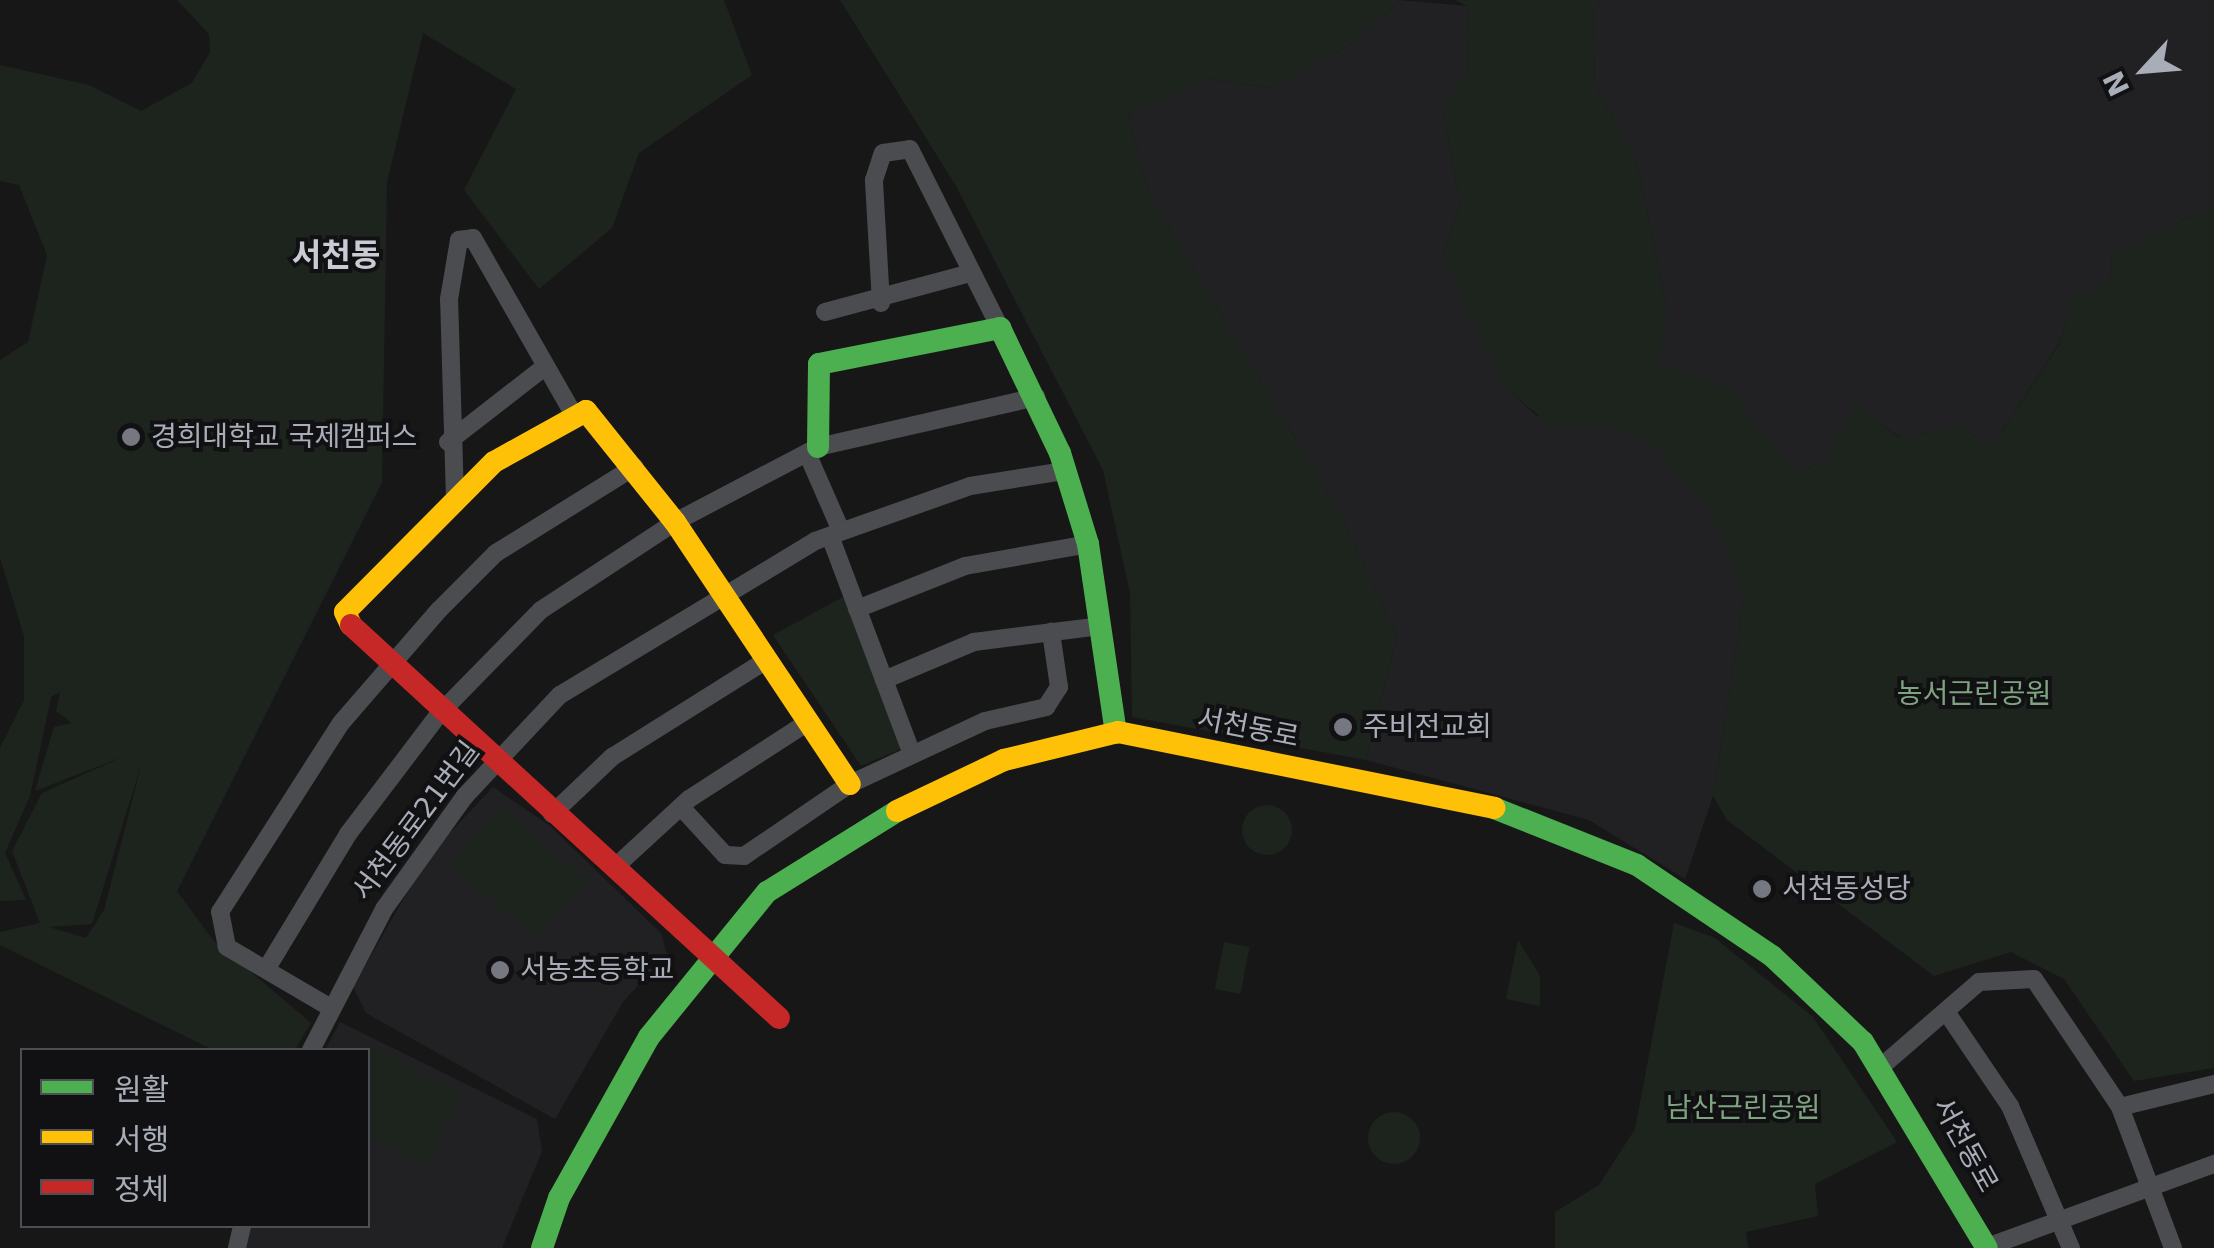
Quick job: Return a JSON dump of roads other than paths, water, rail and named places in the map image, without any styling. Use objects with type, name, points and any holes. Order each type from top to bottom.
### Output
[{"type":"street","points":[[882,303],[874,180],[884,153],[910,149],[1036,396],[1065,471],[1088,544],[1116,733]]},
{"type":"street","points":[[455,499],[448,442],[448,299],[459,240],[473,238],[574,417],[586,410],[676,522],[850,784]]},
{"type":"street","points":[[825,312],[882,303],[972,272]]},
{"type":"street","points":[[912,754],[857,608],[813,450],[819,364],[1000,328]]},
{"type":"street","points":[[448,442],[543,368]]},
{"type":"street","name":"서천동로21번길","points":[[267,968],[348,834],[440,714],[541,610],[676,522],[813,450],[1036,396]]},
{"type":"street","name":"서천동로21번길","points":[[440,714],[389,667],[345,612],[494,462],[574,417]]},
{"type":"street","points":[[331,1008],[227,947],[220,912],[341,723],[389,667],[496,553],[634,467]]},
{"type":"street","name":"서천동로21번길","points":[[312,1048],[384,909],[496,763],[560,695],[722,590],[836,534],[970,486],[1065,471]]},
{"type":"street","points":[[857,608],[965,566],[1088,544]]},
{"type":"street","points":[[884,680],[974,642],[1100,626]]},
{"type":"street","points":[[681,807],[725,856],[744,856],[850,784],[912,754],[1046,707],[1060,687],[1051,632]]},
{"type":"street","points":[[552,814],[612,757],[768,659]]},
{"type":"street","points":[[440,714],[778,1018]]},
{"type":"street","points":[[614,868],[681,807],[808,722]]},
{"type":"street","name":"서천동로","points":[[542,1248],[558,1198],[649,1036],[767,892],[878,820],[1004,760],[1116,733],[1488,806],[1587,838],[1772,956],[1882,1066],[1987,1248]]},
{"type":"street","points":[[1882,1066],[1996,976],[2034,979],[2120,1107],[2154,1186],[2174,1248]]},
{"type":"street","points":[[1947,1013],[2010,1106],[2071,1248]]},
{"type":"street","points":[[2120,1107],[2214,1084]]},
{"type":"street","points":[[1987,1248],[2214,1164]]},
{"type":"place","name":"경희대학교 국제캠퍼스","points":[[131,437]]},
{"type":"place","name":"주비전교회","points":[[1343,727]]},
{"type":"place","name":"서천동성당","points":[[1762,889]]},
{"type":"place","name":"서농초등학교","points":[[500,970]]},
{"type":"district","name":"서천동","points":[[336,255]]},
{"type":"park label","name":"농서근린공원","points":[[1974,694]]},
{"type":"park label","name":"남산근린공원","points":[[1743,1108]]}]
